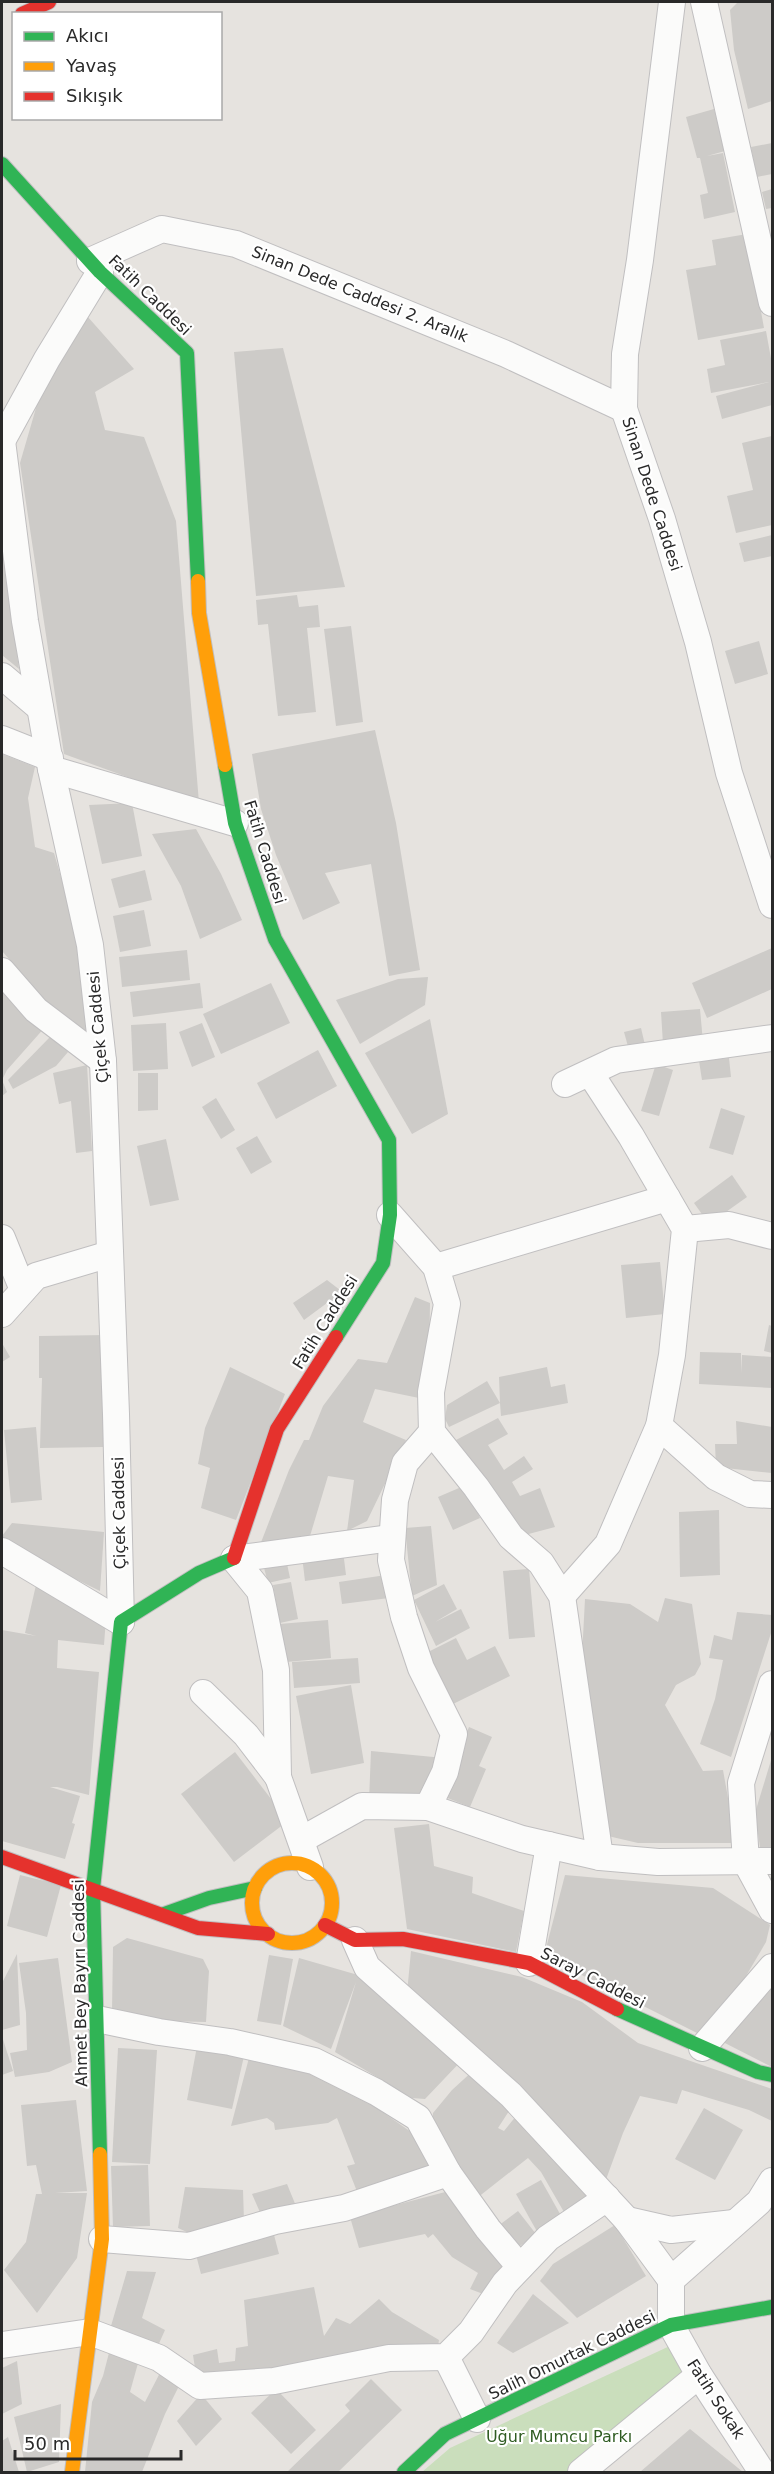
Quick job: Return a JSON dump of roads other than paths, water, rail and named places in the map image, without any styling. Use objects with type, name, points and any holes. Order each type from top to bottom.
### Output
[{"type":"main road","points":[[26,12],[49,2]]},
{"type":"main road","name":"Fatih Caddesi","points":[[2,164],[95,267],[187,353],[199,613],[235,823],[275,939],[389,1140],[390,1215],[383,1263],[277,1429],[234,1559]]},
{"type":"main road","points":[[121,1622],[199,1573],[234,1559]]},
{"type":"main road","name":"Ahmet Bey Bayırı Caddesi","points":[[72,2472],[102,2239],[93,1889],[121,1622]]},
{"type":"main road","points":[[2,1857],[165,1914],[198,1928],[267,1934],[279,1940],[298,1942],[316,1935],[325,1925],[330,1913],[332,1900],[329,1887],[321,1875],[310,1867],[298,1863],[272,1868],[262,1877],[255,1888],[252,1900],[253,1913],[267,1934]]},
{"type":"main road","points":[[165,1914],[208,1898],[255,1888]]},
{"type":"main road","points":[[325,1925],[355,1940]]},
{"type":"main road","name":"Saray Caddesi","points":[[355,1940],[403,1939],[529,1963],[636,2019],[758,2072],[772,2075]]},
{"type":"main road","name":"Salih Omurtak Caddesi","points":[[404,2472],[445,2434],[671,2325],[772,2307]]},
{"type":"street","name":"Sinan Dede Caddesi","points":[[672,2],[640,260],[625,354],[624,409],[662,519],[699,642],[729,773],[772,905]]},
{"type":"street","points":[[704,2],[772,303]]},
{"type":"street","name":"Sinan Dede Caddesi 2. Aralık","points":[[95,267],[162,229],[237,244],[506,354],[624,409]]},
{"type":"street","points":[[2,441],[95,267]]},
{"type":"street","name":"Çiçek Caddesi","points":[[2,441],[25,621],[50,763],[90,945],[103,1061],[121,1622]]},
{"type":"street","points":[[2,676],[40,708]]},
{"type":"street","points":[[2,739],[50,763],[235,823]]},
{"type":"street","points":[[2,972],[36,1010],[103,1061]]},
{"type":"street","points":[[565,1084],[616,1060],[772,1038]]},
{"type":"street","points":[[562,1596],[608,1544],[659,1426],[672,1355],[685,1228],[631,1136],[590,1073]]},
{"type":"street","points":[[436,1267],[667,1198]]},
{"type":"street","points":[[390,1215],[436,1267],[447,1304],[431,1392],[432,1432],[511,1537],[541,1563],[562,1596],[600,1857]]},
{"type":"street","points":[[685,1228],[729,1225],[772,1236]]},
{"type":"street","points":[[2,1238],[23,1290]]},
{"type":"street","points":[[2,1314],[36,1276],[110,1254]]},
{"type":"street","points":[[659,1426],[716,1477],[750,1494],[772,1495]]},
{"type":"street","points":[[428,1807],[445,1772],[454,1734],[421,1668],[404,1617],[391,1560],[391,1538],[395,1500],[405,1463],[432,1432]]},
{"type":"street","points":[[234,1559],[391,1538]]},
{"type":"street","points":[[2,1551],[121,1622]]},
{"type":"street","points":[[234,1559],[260,1591],[274,1659],[278,1777]]},
{"type":"street","points":[[772,1684],[741,1783],[746,1862],[772,1910]]},
{"type":"street","points":[[203,1693],[246,1735],[278,1777],[310,1867]]},
{"type":"street","points":[[301,1840],[362,1806],[428,1807],[522,1839],[600,1857],[658,1862],[772,1861]]},
{"type":"street","points":[[529,1963],[549,1845]]},
{"type":"street","points":[[355,1940],[367,1967],[511,2095],[627,2220],[671,2280],[671,2325]]},
{"type":"street","points":[[702,2048],[772,1967]]},
{"type":"street","points":[[97,2019],[159,2032],[230,2042],[314,2061],[376,2092],[418,2118],[448,2173],[488,2229],[520,2267]]},
{"type":"street","points":[[102,2239],[189,2246],[274,2221],[344,2208],[448,2173]]},
{"type":"street","points":[[671,2280],[759,2202],[772,2181]]},
{"type":"street","points":[[2,2345],[90,2332],[159,2358],[200,2386],[274,2381],[389,2358],[446,2357],[471,2332],[505,2283],[548,2238],[607,2198]]},
{"type":"street","points":[[627,2220],[671,2230],[734,2223]]},
{"type":"street","name":"Fatih Sokak","points":[[671,2325],[699,2375],[762,2472]]},
{"type":"street","points":[[446,2357],[477,2419]]},
{"type":"street","points":[[581,2472],[699,2375]]},
{"type":"park label","name":"Uğur Mumcu Parkı","points":[[559,2436]]}]
